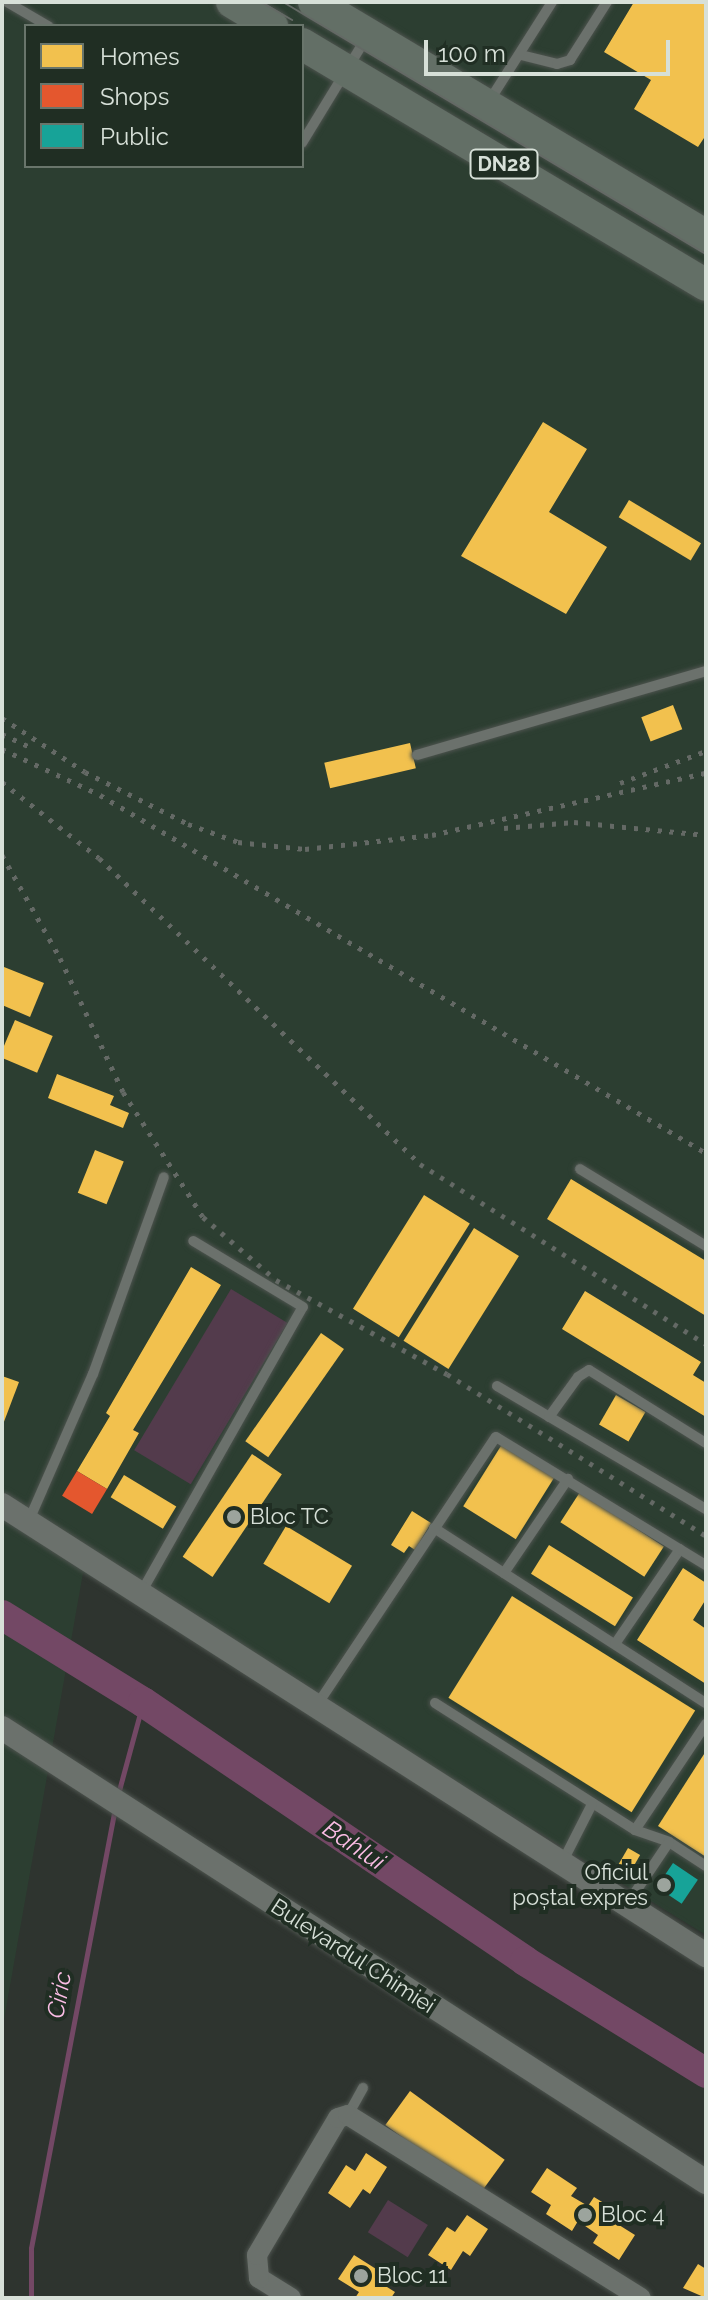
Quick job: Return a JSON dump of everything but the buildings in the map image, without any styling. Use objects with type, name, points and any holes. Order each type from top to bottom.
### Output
[{"type":"main road","points":[[232,2],[269,24]]},
{"type":"main road","name":"DN28","points":[[314,2],[706,236]]},
{"type":"main road","name":"DN28","points":[[304,45],[706,285]]},
{"type":"street","points":[[2,1505],[30,1518],[706,1955]]},
{"type":"street","name":"Bulevardul Chimiei","points":[[2,1728],[147,1825],[706,2182]]},
{"type":"street","points":[[291,2298],[259,2278],[257,2255],[338,2118],[348,2115],[641,2298]]},
{"type":"lane","points":[[7,2],[45,24]]},
{"type":"lane","points":[[487,105],[552,2]]},
{"type":"lane","points":[[521,55],[557,64],[570,60],[607,2]]},
{"type":"lane","points":[[304,140],[368,34]]},
{"type":"lane","points":[[417,755],[706,671]]},
{"type":"lane","points":[[580,1169],[706,1246]]},
{"type":"lane","points":[[30,1518],[93,1374],[164,1177]]},
{"type":"lane","points":[[142,1591],[303,1307],[193,1241]]},
{"type":"lane","points":[[549,1417],[578,1377],[589,1370],[706,1443]]},
{"type":"lane","points":[[497,1386],[706,1509]]},
{"type":"lane","points":[[317,1705],[496,1437],[706,1565]]},
{"type":"lane","points":[[504,1573],[568,1479]]},
{"type":"lane","points":[[434,1528],[706,1703]]},
{"type":"lane","points":[[615,1644],[680,1549]]},
{"type":"lane","points":[[435,1703],[635,1830],[669,1842],[706,1866]]},
{"type":"lane","points":[[635,1830],[706,1724]]},
{"type":"lane","points":[[563,1861],[592,1804]]},
{"type":"lane","points":[[627,1904],[669,1842]]},
{"type":"lane","points":[[348,2115],[363,2088]]},
{"type":"shaded area","points":[[2,2],[706,2],[706,1935],[211,1631],[83,1573],[2,2031]]},
{"type":"shaded area","points":[[231,1289],[288,1323],[191,1484],[134,1450]]},
{"type":"shaded area","points":[[388,2200],[428,2225],[408,2257],[368,2232]]},
{"type":"waterway","name":"Bahlui","points":[[2,1615],[143,1702],[525,1961],[706,2073]]},
{"type":"waterway","name":"Ciric","points":[[118,1794],[143,1702]]},
{"type":"waterway","name":"Ciric","points":[[31,2298],[31,2248],[115,1808]]},
{"type":"tram line","points":[[261,2],[292,20]]},
{"type":"tram line","points":[[283,2],[706,254]]},
{"type":"railway","points":[[2,718],[85,772],[188,824],[238,842],[305,849],[432,835],[706,773]]},
{"type":"railway","points":[[2,734],[30,747]]},
{"type":"railway","points":[[2,749],[100,795],[706,1153]]},
{"type":"railway","points":[[620,783],[706,751]]},
{"type":"railway","points":[[2,782],[99,858],[420,1164],[706,1344]]},
{"type":"railway","points":[[504,828],[574,822],[706,835]]},
{"type":"railway","points":[[2,855],[60,958],[123,1092],[203,1217],[276,1280],[447,1374],[706,1536]]},
{"type":"place","name":"Bloc TC","points":[[234,1517]]},
{"type":"place","name":"Oficiul poștal expres","points":[[664,1885]]},
{"type":"place","name":"Bloc 4","points":[[585,2215]]},
{"type":"place","name":"Bloc 11","points":[[361,2276]]}]
